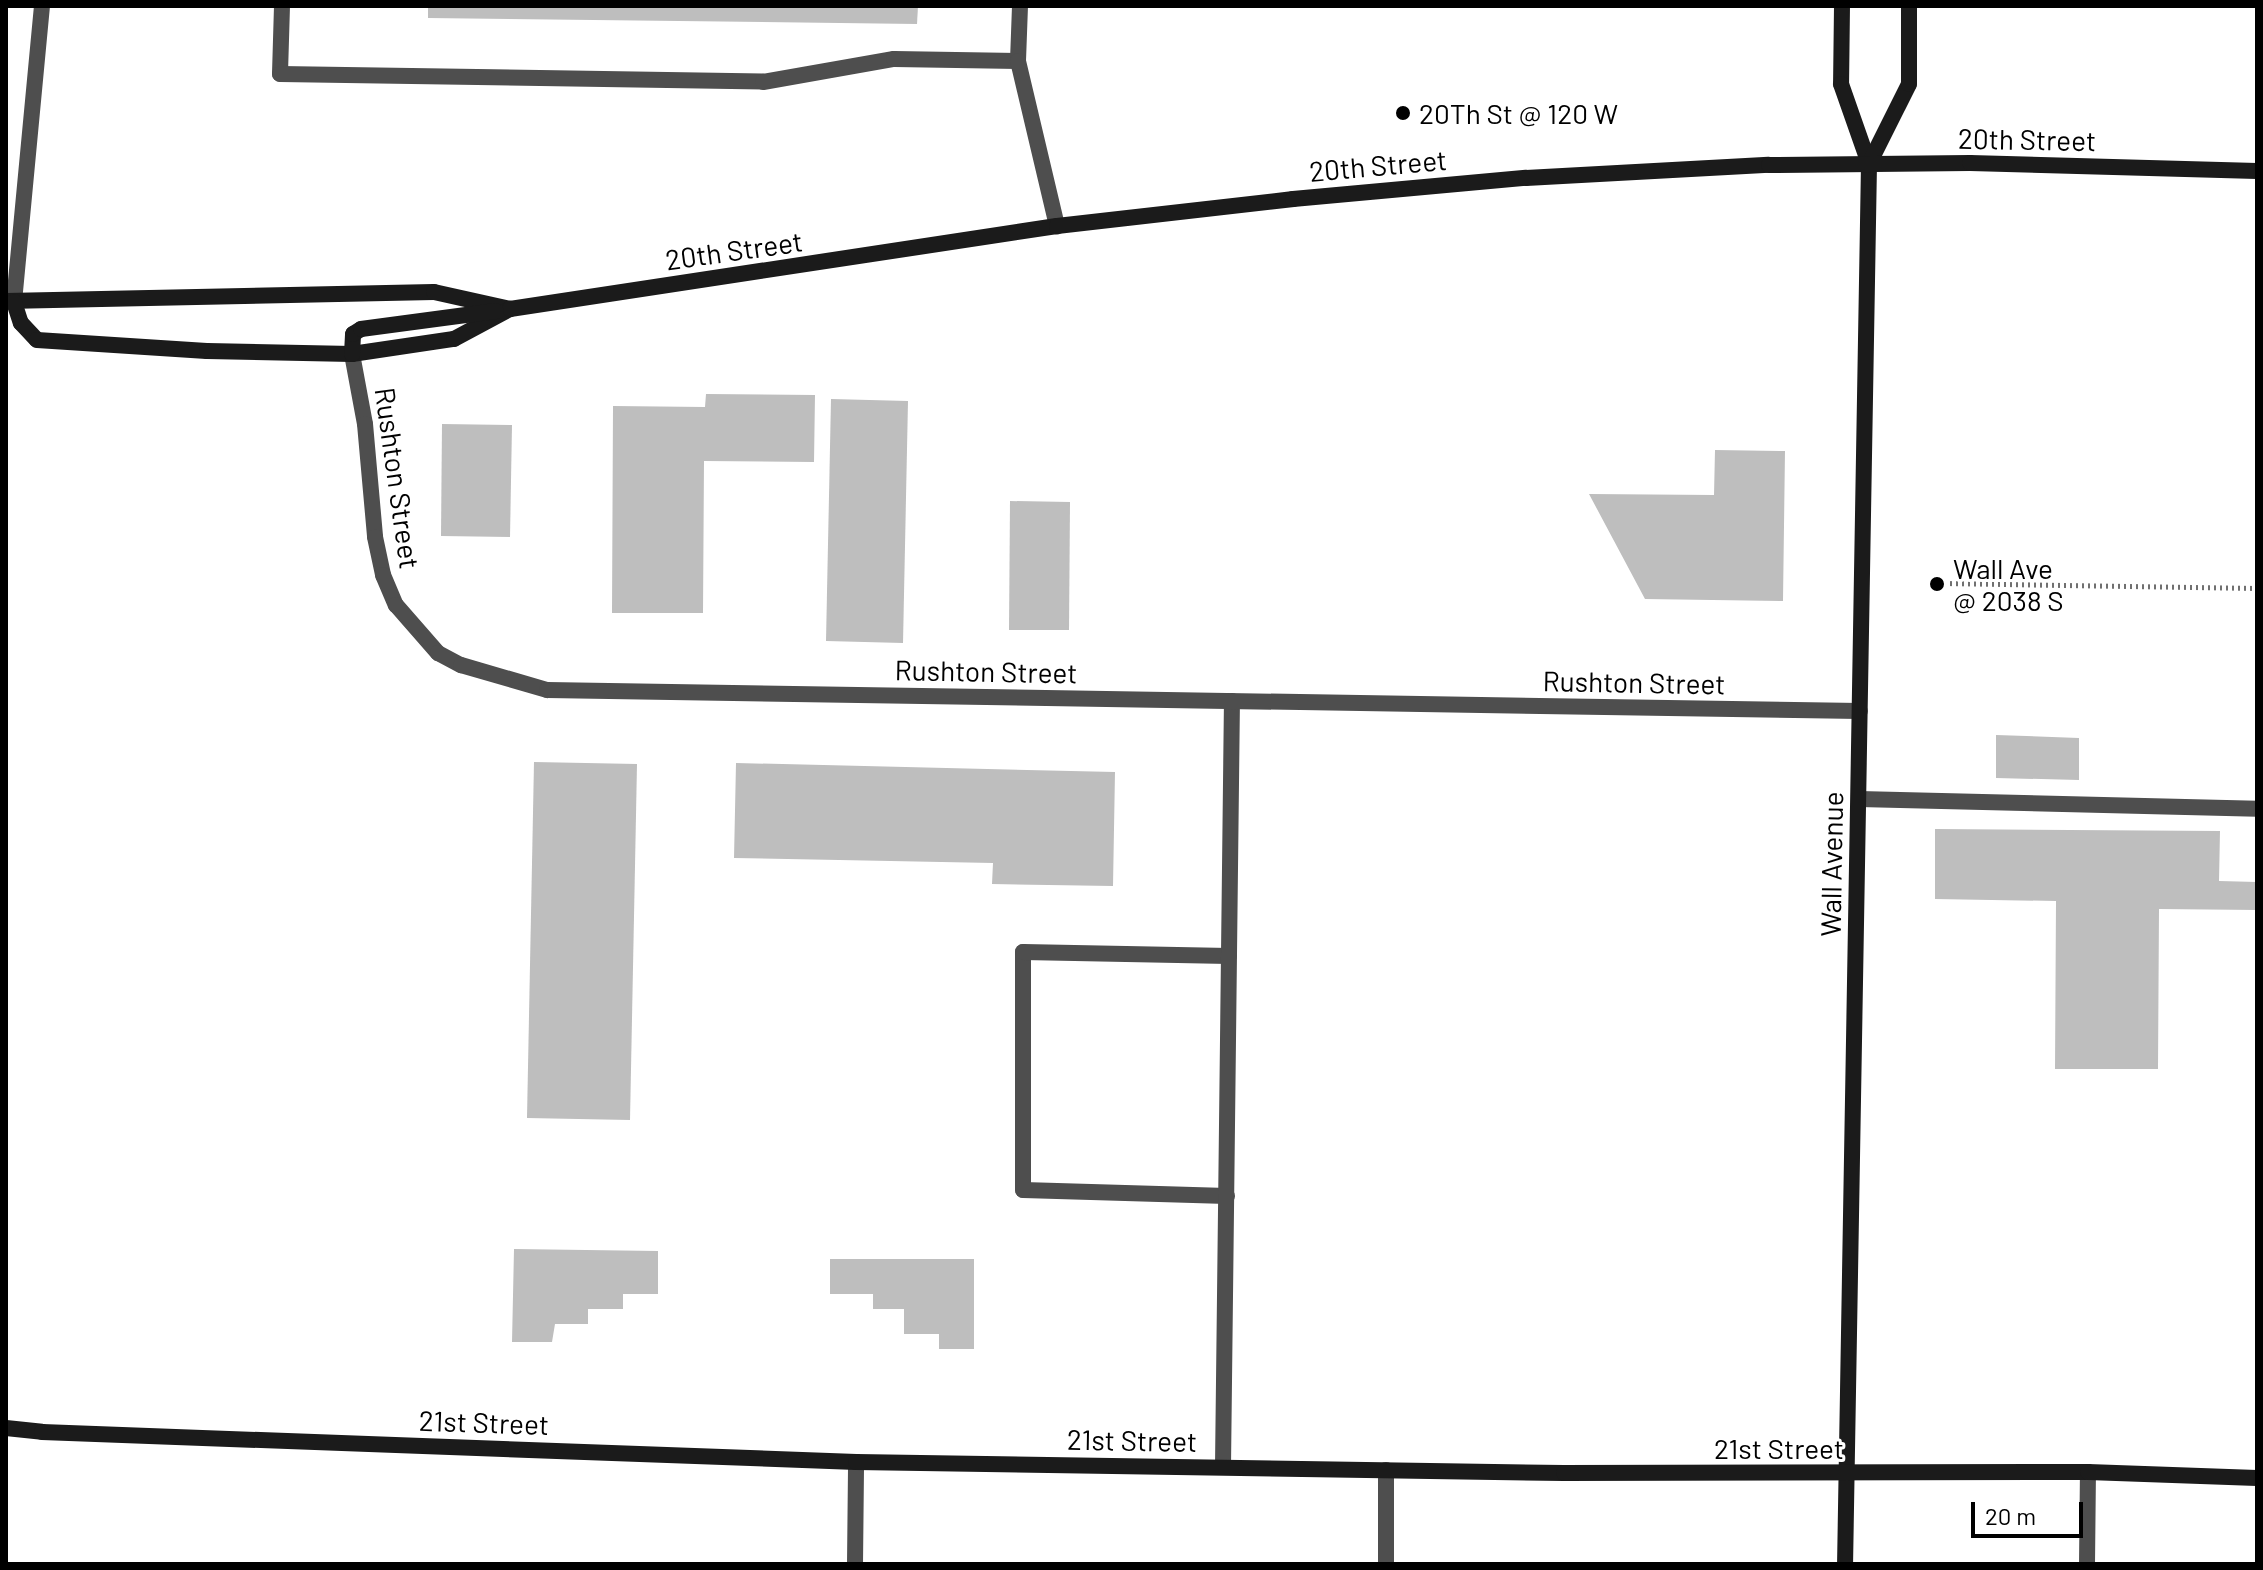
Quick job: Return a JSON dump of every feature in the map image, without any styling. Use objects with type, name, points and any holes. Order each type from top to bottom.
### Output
[{"type":"main road","name":"Wall Avenue","points":[[1842,6],[1841,84],[1869,164],[1845,1564]]},
{"type":"main road","name":"Wall Avenue","points":[[1869,164],[1909,84],[1909,6]]},
{"type":"main road","name":"20th Street","points":[[510,309],[434,292],[10,302],[21,323],[37,340],[207,351],[352,354],[454,339],[510,309],[1057,226],[1293,199],[1526,178],[1754,165],[1970,163],[2257,171]]},
{"type":"main road","points":[[352,354],[353,334],[361,329],[510,309]]},
{"type":"main road","name":"21st Street","points":[[6,1428],[42,1432],[856,1462],[1847,1474],[2088,1472],[2257,1478]]},
{"type":"street","points":[[10,302],[42,6]]},
{"type":"street","points":[[282,6],[280,74],[763,82],[894,59],[1018,61]]},
{"type":"street","points":[[1020,6],[1018,61],[1057,226]]},
{"type":"street","name":"Rushton Street","points":[[352,354],[383,575],[396,605],[438,653],[461,665],[547,690],[1860,711]]},
{"type":"street","points":[[1223,1467],[1232,701]]},
{"type":"street","points":[[1859,799],[2257,809]]},
{"type":"street","points":[[1227,1196],[1023,1190],[1023,952],[1229,956]]},
{"type":"street","points":[[855,1564],[856,1462]]},
{"type":"street","points":[[1386,1470],[1386,1564]]},
{"type":"street","points":[[2087,1564],[2088,1472]]},
{"type":"path","points":[[1944,583],[2257,588]]},
{"type":"building","points":[[428,6],[918,6],[917,24],[428,18]]},
{"type":"building","points":[[706,394],[815,395],[814,462],[704,461],[703,613],[612,613],[613,406],[705,407]]},
{"type":"building","points":[[831,399],[908,401],[903,643],[826,641]]},
{"type":"building","points":[[442,424],[512,425],[510,537],[441,536]]},
{"type":"building","points":[[1715,450],[1785,451],[1783,601],[1645,599],[1589,494],[1714,495]]},
{"type":"building","points":[[1010,501],[1070,502],[1069,630],[1009,630]]},
{"type":"building","points":[[1996,735],[2079,738],[2079,780],[1996,778]]},
{"type":"building","points":[[534,762],[637,764],[630,1120],[527,1118]]},
{"type":"building","points":[[736,763],[1115,772],[1113,886],[992,884],[993,863],[734,858]]},
{"type":"building","points":[[1935,829],[2220,831],[2219,881],[2257,882],[2257,910],[2159,909],[2158,1069],[2055,1069],[2056,901],[1935,899]]},
{"type":"building","points":[[514,1249],[658,1251],[658,1294],[623,1294],[623,1309],[588,1309],[588,1324],[555,1324],[552,1342],[512,1342]]},
{"type":"building","points":[[830,1259],[974,1259],[974,1349],[939,1349],[939,1334],[904,1334],[904,1309],[873,1309],[873,1294],[830,1294]]},
{"type":"place","name":"20Th St @ 120 W","points":[[1403,113]]},
{"type":"place","name":"Wall Ave @ 2038 S","points":[[1937,584]]}]
